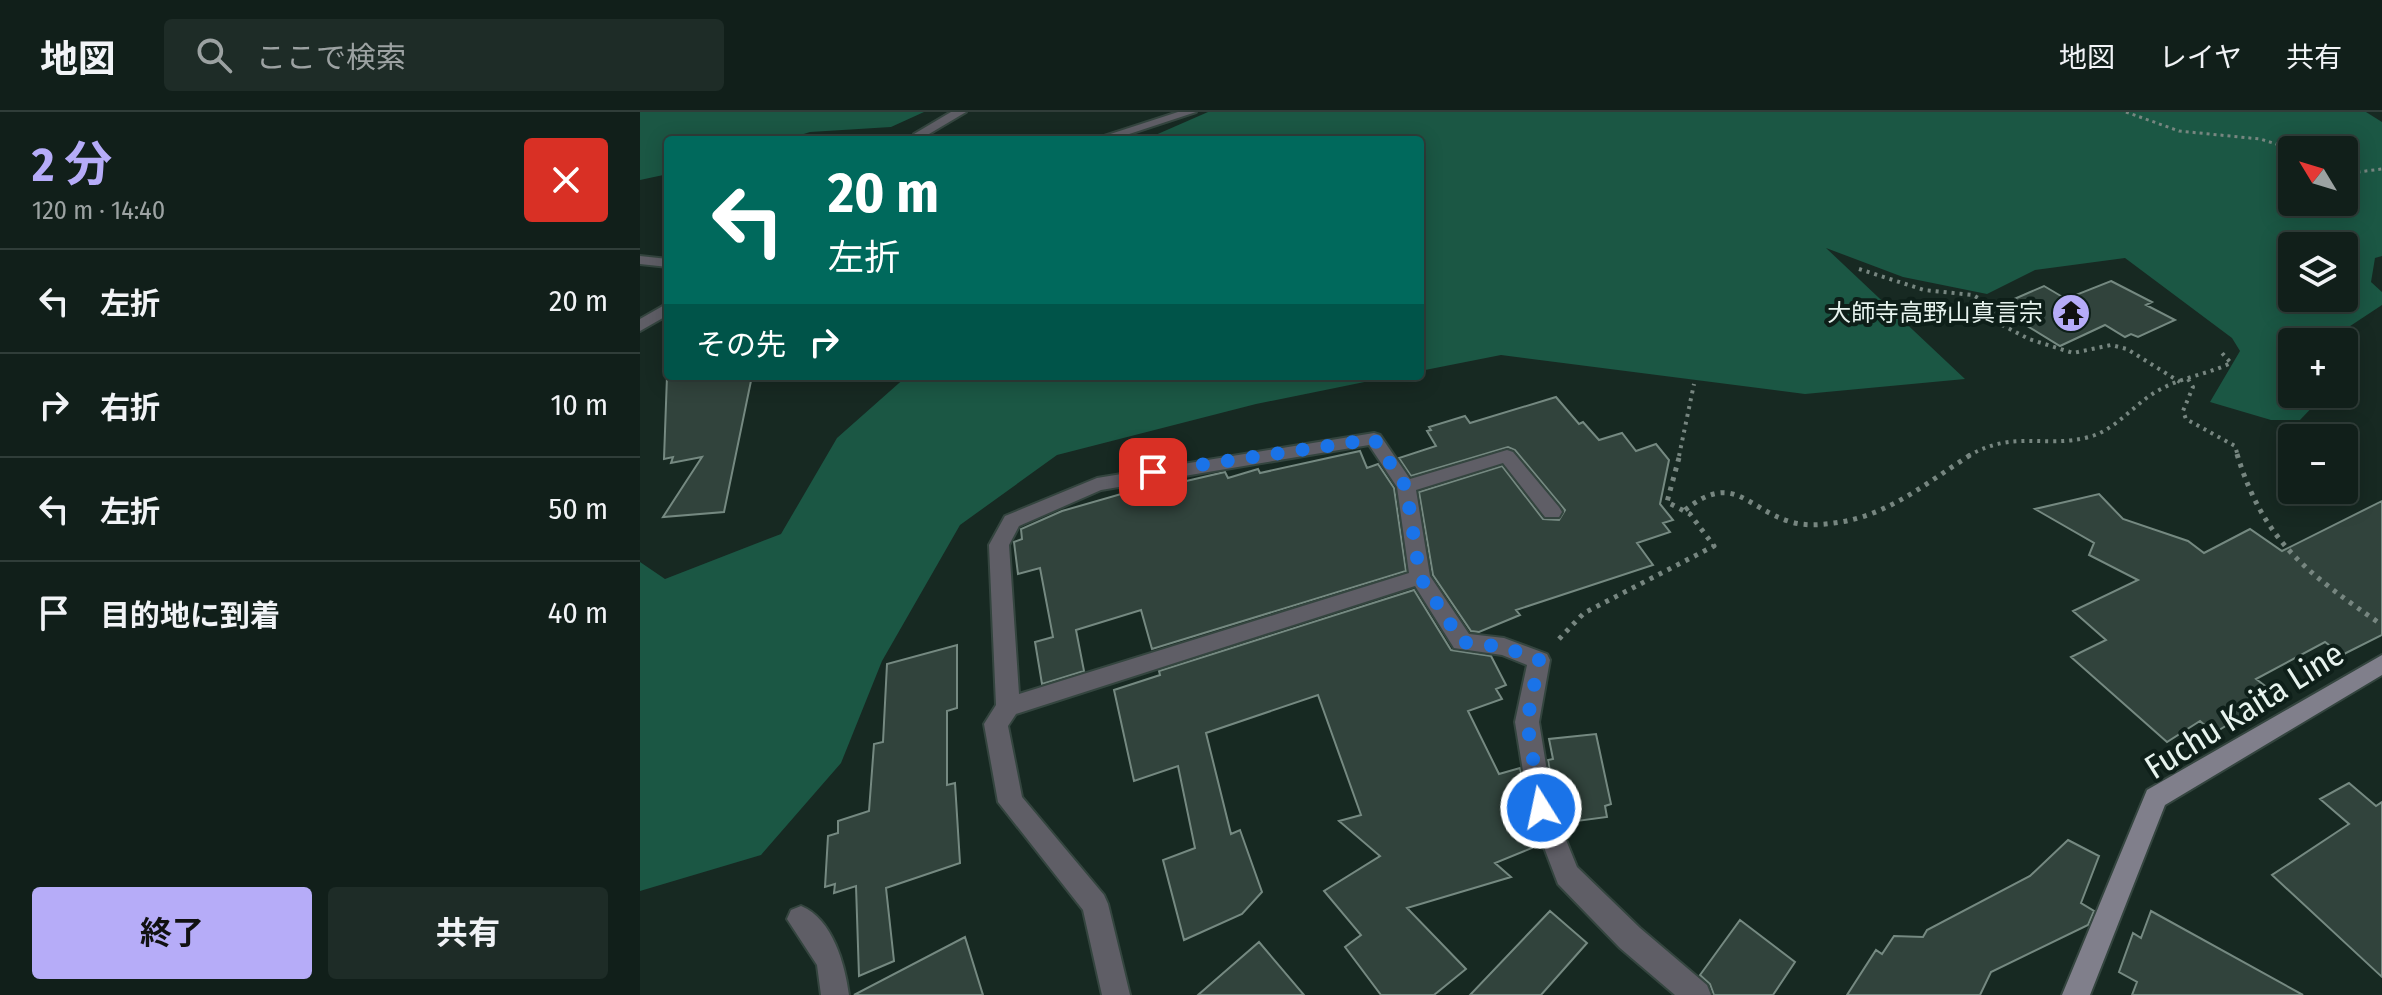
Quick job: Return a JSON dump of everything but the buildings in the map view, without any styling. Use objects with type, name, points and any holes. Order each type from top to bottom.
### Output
[{"type":"main road","name":"Fuchu Kaita Line","points":[[2076,995],[2156,798],[2382,664]]},
{"type":"street","points":[[923,136],[920,134],[960,112]]},
{"type":"street","points":[[1111,136],[1190,112]]},
{"type":"street","points":[[640,260],[664,263]]},
{"type":"street","points":[[640,326],[664,311]]},
{"type":"street","points":[[1008,707],[999,545],[1012,521],[1097,484],[1374,439],[1406,487],[1420,577],[1462,642],[1504,647],[1539,660],[1527,722],[1541,808],[1567,875],[1630,938],[1697,995]]},
{"type":"street","points":[[1406,487],[1507,456],[1552,512]]},
{"type":"street","points":[[1116,995],[1095,904],[1010,802],[996,724],[1008,707],[1420,577]]},
{"type":"street","points":[[801,919],[830,960],[835,995]]},
{"type":"path","points":[[2126,112],[2156,126],[2197,135],[2264,136],[2278,142]]},
{"type":"path","points":[[2358,172],[2382,169]]},
{"type":"path","points":[[1859,269],[1924,290],[1973,295],[1985,302],[2000,324],[2029,339],[2073,353],[2111,345],[2127,349],[2180,382]]},
{"type":"path","points":[[1685,510],[1717,491],[1731,492],[1771,515],[1799,524],[1840,523],[1883,512],[1909,499],[1958,459],[1995,442],[2009,438],[2044,440],[2091,436],[2120,423],[2139,402],[2164,386],[2231,363],[2221,352]]},
{"type":"path","points":[[2188,379],[2193,387],[2183,411],[2186,419],[2235,446],[2257,509],[2277,538],[2302,564],[2382,625]]},
{"type":"path","points":[[1539,660],[1584,613],[1710,551],[1714,546],[1707,532],[1685,510],[1667,502],[1693,403],[1694,384]]},
{"type":"green space","points":[[640,112],[924,112],[891,127],[810,132],[798,136],[664,136],[664,175],[640,180]]},
{"type":"green space","points":[[1208,112],[2366,112],[2382,122],[2382,256],[2375,258],[2371,282],[2382,292],[2382,305],[2347,328],[2278,328],[2278,408],[2311,408],[2300,420],[2271,420],[2210,402],[2240,351],[2232,338],[2125,258],[2035,270],[1987,294],[1903,277],[1826,248],[1965,379],[1805,394],[1501,355],[1424,370],[1424,136],[1153,136]]},
{"type":"green space","points":[[902,380],[1374,380],[1256,404],[1057,455],[960,525],[882,661],[841,763],[761,855],[640,891],[640,562],[665,579],[781,534],[837,438]]},
{"type":"place","name":"大師寺高野山真言宗","points":[[2071,313]]},
{"type":"route","points":[[1153,472],[1374,439],[1406,487],[1420,577],[1462,642],[1504,647],[1539,660],[1527,722],[1541,808]]}]
